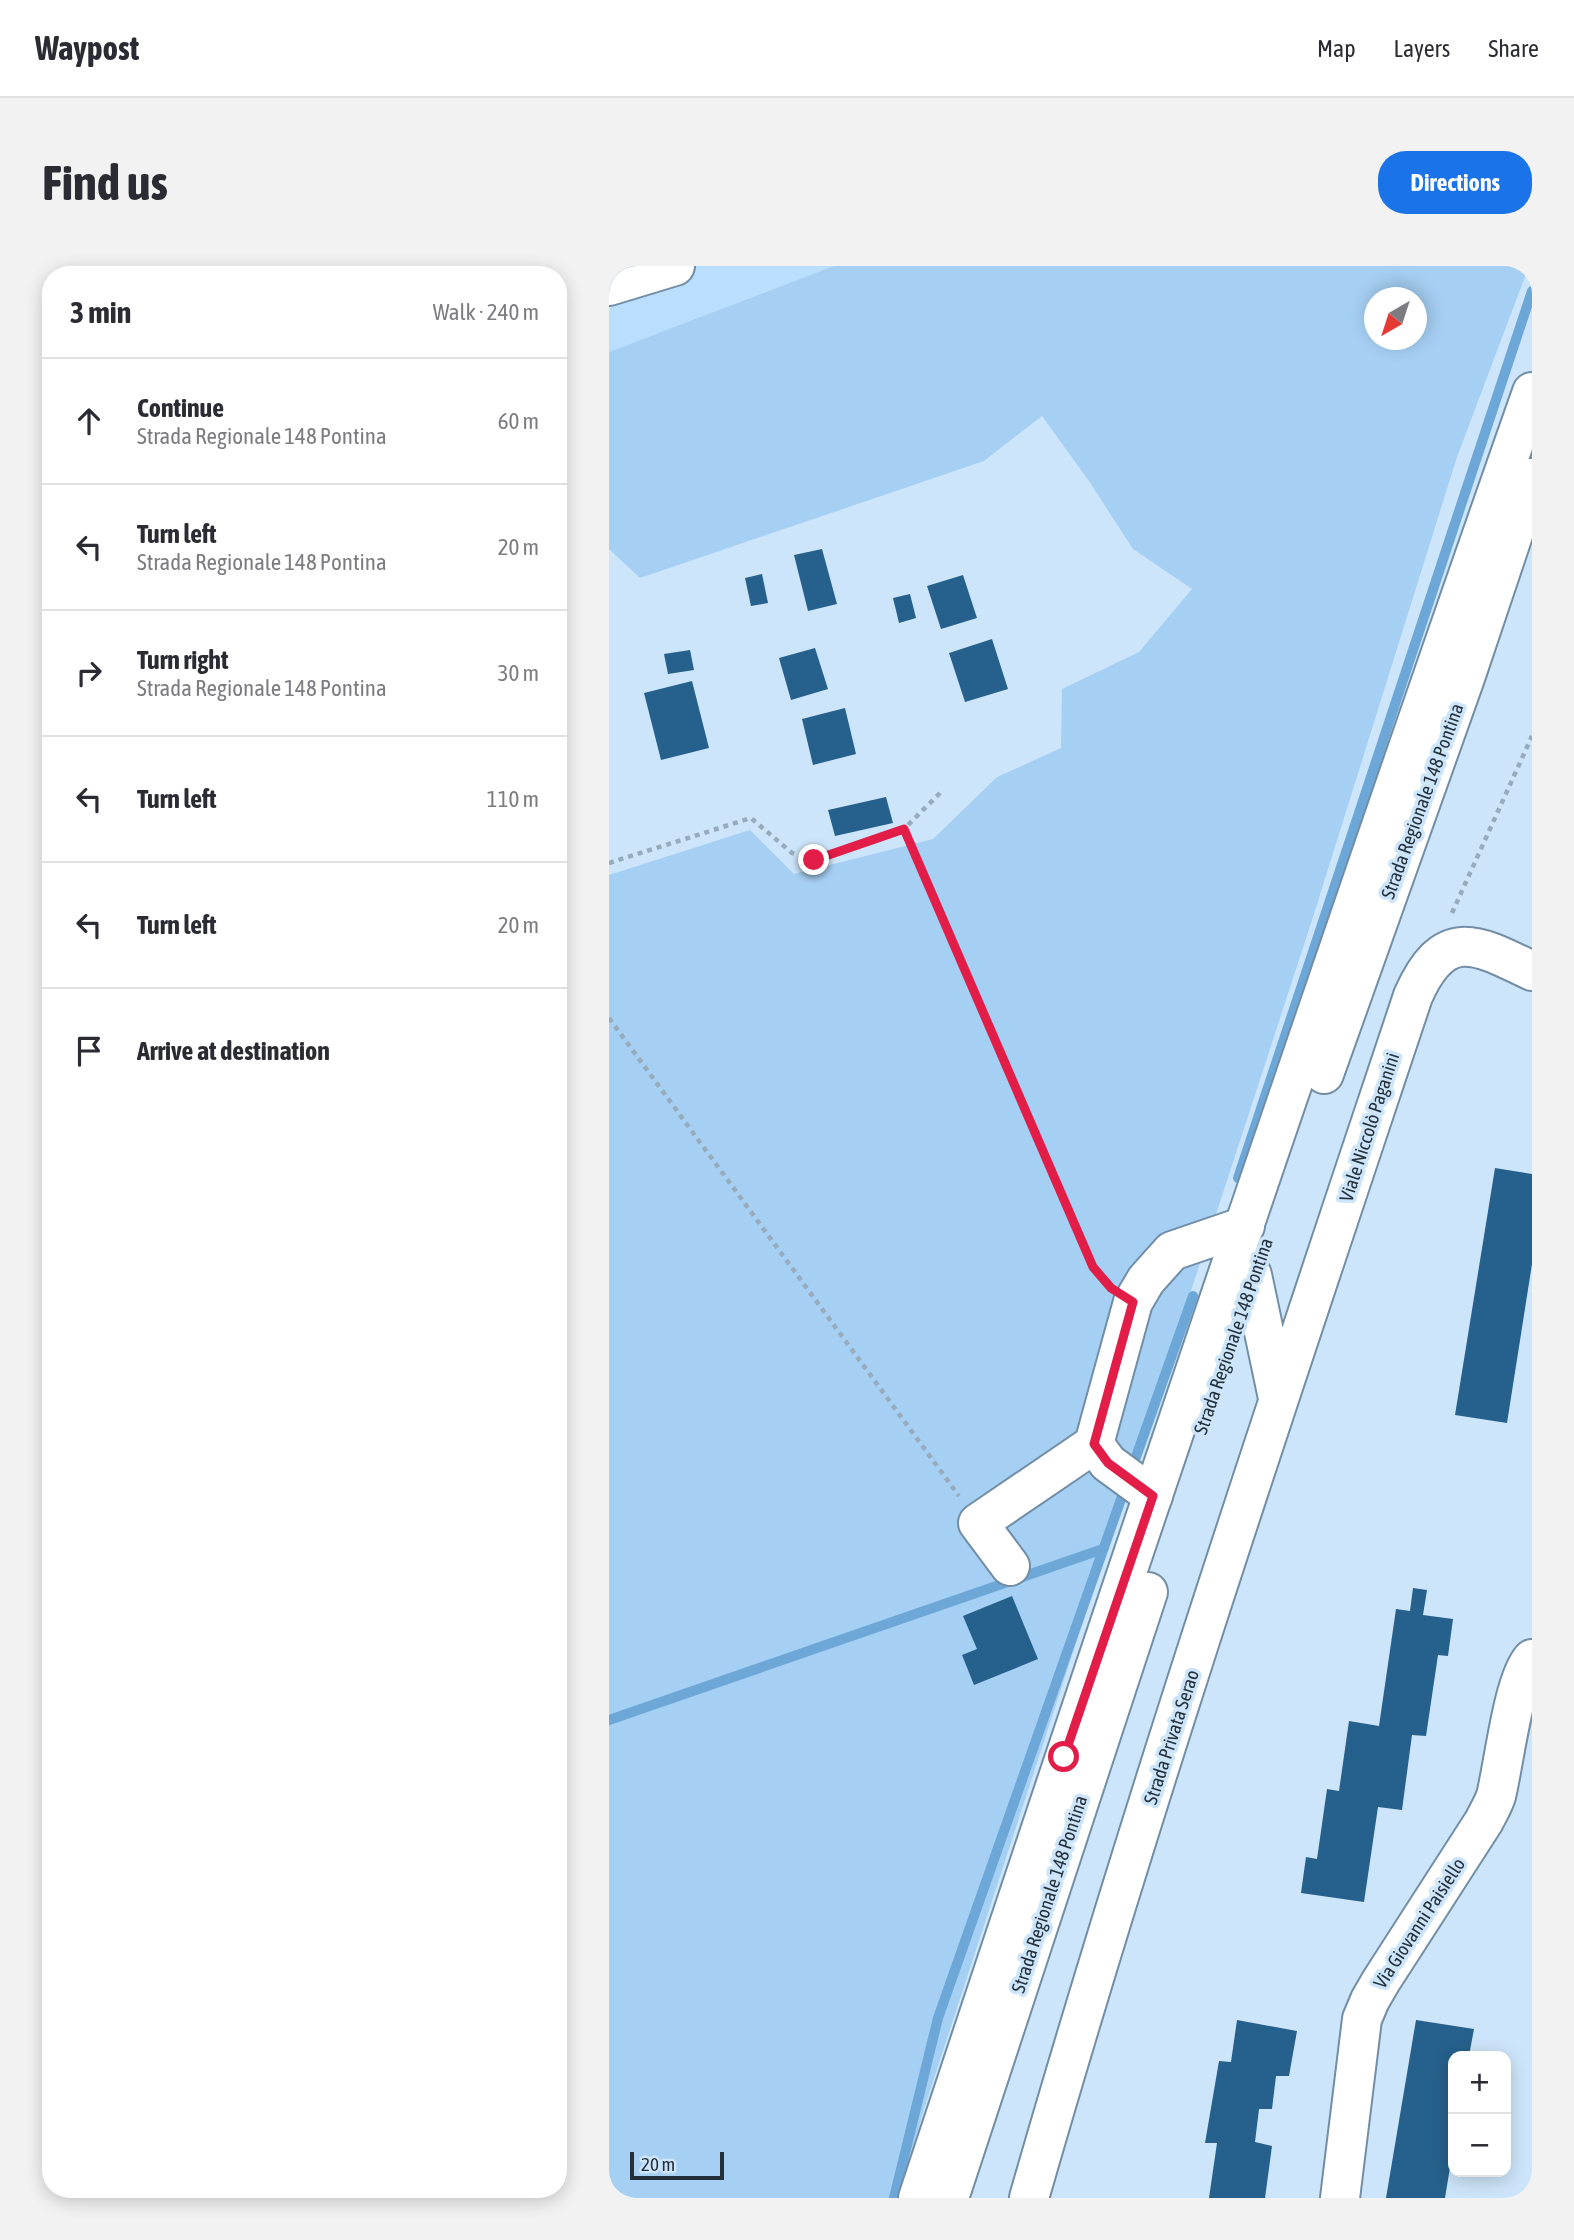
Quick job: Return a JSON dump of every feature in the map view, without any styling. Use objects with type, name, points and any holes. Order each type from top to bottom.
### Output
[{"type":"main road","points":[[609,286],[675,266]]},
{"type":"main road","name":"Strada Regionale 148 Pontina","points":[[918,2198],[1426,693],[1532,393]]},
{"type":"main road","name":"Strada Regionale 148 Pontina","points":[[949,2198],[1252,1275],[1465,678],[1532,478]]},
{"type":"main road","points":[[1444,951],[1454,947],[1476,948],[1502,956],[1532,971]]},
{"type":"main road","name":"Viale Niccolò Paganini","points":[[1279,1400],[1413,996],[1426,971],[1444,951]]},
{"type":"main road","name":"Strada Regionale 148 Pontina","points":[[1101,1454],[1133,1302],[1146,1280],[1172,1251],[1245,1226]]},
{"type":"main road","name":"Strada Privata Serao","points":[[1029,2198],[1078,2028],[1279,1400],[1252,1275]]},
{"type":"main road","points":[[1010,1566],[978,1523],[1101,1454],[1153,1496]]},
{"type":"main road","name":"Via Giovanni Paisiello","points":[[1340,2198],[1362,2019],[1381,1981],[1495,1800],[1518,1689],[1526,1666],[1532,1659]]},
{"type":"path","points":[[1444,951],[1448,922],[1532,736]]},
{"type":"path","points":[[609,863],[751,818],[792,853],[814,860],[904,829],[940,793]]},
{"type":"path","points":[[904,829],[1093,1267],[1111,1288],[1133,1302]]},
{"type":"path","points":[[609,1018],[978,1523]]},
{"type":"shaded area","points":[[609,266],[834,266],[609,352]]},
{"type":"shaded area","points":[[834,266],[1529,266],[1457,457],[1313,917],[923,2112],[900,2198],[609,2198],[609,875],[750,830],[794,874],[933,839],[997,777],[1061,748],[1062,689],[1139,652],[1192,589],[1133,549],[1042,416],[984,461],[640,578],[609,549],[609,352]]},
{"type":"building","points":[[822,549],[837,604],[808,611],[794,555]]},
{"type":"building","points":[[762,574],[768,603],[751,606],[745,578]]},
{"type":"building","points":[[963,575],[977,618],[941,629],[927,586]]},
{"type":"building","points":[[910,594],[916,618],[899,623],[893,598]]},
{"type":"building","points":[[992,639],[1008,689],[965,702],[949,653]]},
{"type":"building","points":[[815,648],[828,689],[791,700],[779,658]]},
{"type":"building","points":[[690,650],[694,670],[668,674],[664,654]]},
{"type":"building","points":[[692,681],[709,748],[661,760],[644,693]]},
{"type":"building","points":[[845,708],[856,754],[813,765],[802,719]]},
{"type":"building","points":[[886,797],[893,823],[835,836],[828,810]]},
{"type":"building","points":[[1495,1168],[1532,1174],[1532,1264],[1507,1423],[1455,1415]]},
{"type":"building","points":[[1413,1588],[1427,1590],[1423,1615],[1453,1619],[1448,1656],[1438,1655],[1426,1736],[1412,1735],[1402,1810],[1378,1807],[1364,1902],[1301,1893],[1306,1857],[1317,1859],[1327,1789],[1339,1791],[1349,1721],[1379,1726],[1396,1609],[1410,1611]]},
{"type":"building","points":[[1012,1596],[1038,1659],[974,1685],[962,1655],[977,1649],[963,1616]]},
{"type":"building","points":[[1237,2020],[1297,2031],[1289,2076],[1276,2076],[1272,2109],[1259,2109],[1255,2142],[1272,2146],[1265,2198],[1209,2198],[1217,2143],[1205,2143],[1219,2061],[1231,2062]]},
{"type":"building","points":[[1416,2020],[1474,2029],[1470,2051],[1448,2051],[1448,2177],[1445,2198],[1386,2198]]},
{"type":"waterway","points":[[1238,1178],[1532,291]]},
{"type":"waterway","points":[[1131,1471],[1193,1296]]},
{"type":"waterway","points":[[894,2198],[938,2018],[1126,1485]]},
{"type":"waterway","points":[[609,1720],[1103,1549]]},
{"type":"route","points":[[814,860],[904,829],[1093,1267],[1111,1288],[1133,1302],[1094,1444],[1108,1463],[1153,1496],[1064,1757]]}]
